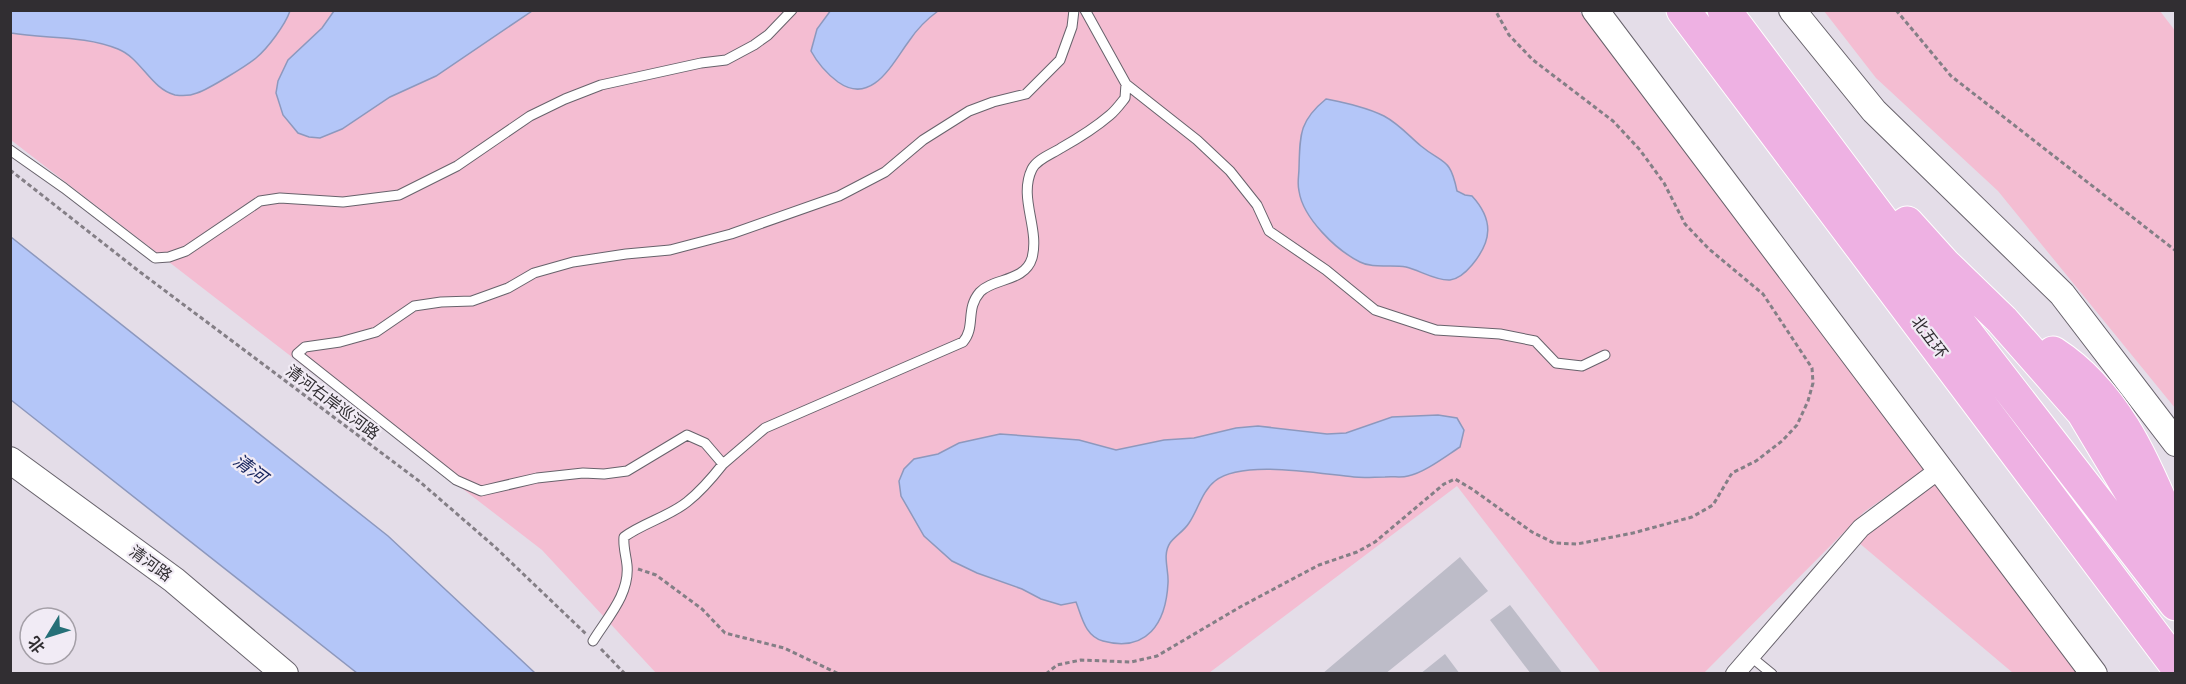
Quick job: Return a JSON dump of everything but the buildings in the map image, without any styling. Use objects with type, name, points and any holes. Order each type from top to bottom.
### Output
[{"type":"highway","name":"北五环","points":[[1683,10],[2107,571],[2175,665]]},
{"type":"highway","name":"北五环","points":[[1724,10],[1957,321],[2175,604]]},
{"type":"highway","points":[[1735,10],[1759,58],[1944,264],[2002,320],[2083,412],[2175,567]]},
{"type":"highway","points":[[2002,320],[2070,364],[2104,398],[2137,448],[2175,539]]},
{"type":"highway","points":[[2107,571],[2166,674]]},
{"type":"street","points":[[1595,10],[2094,674]]},
{"type":"street","points":[[1792,10],[1874,111],[2061,294],[2175,443]]},
{"type":"street","points":[[2159,421],[2175,461]]},
{"type":"street","name":"清河路","points":[[10,460],[174,580],[285,674]]},
{"type":"street","points":[[1735,674],[1861,528],[1940,469]]},
{"type":"lane","points":[[10,150],[64,188],[154,258],[169,257],[186,251],[260,201],[280,198],[343,202],[399,195],[457,166],[530,116],[565,99],[601,85],[701,63],[726,60],[768,35],[792,10]]},
{"type":"lane","points":[[723,464],[705,443],[687,435],[627,471],[537,478],[481,491],[456,480],[297,354],[304,347],[340,342],[376,332],[414,306],[472,301],[508,288],[534,273],[573,262],[670,250],[731,234],[839,196],[885,172],[923,140],[969,111],[1026,94],[1060,60],[1072,27],[1074,10]]},
{"type":"lane","points":[[1085,10],[1126,84],[1197,140],[1230,171],[1257,205],[1269,231],[1326,270],[1375,310],[1436,330],[1500,334],[1535,341],[1556,363],[1582,366],[1605,356]]},
{"type":"lane","points":[[593,640],[624,593],[628,566],[623,549],[624,537],[635,528],[685,503],[706,485],[723,464],[765,428],[963,342],[970,334],[970,311],[981,291],[1024,272],[1031,260],[1034,233],[1026,197],[1032,168],[1046,156],[1111,115],[1125,98],[1126,84]]},
{"type":"lane","points":[[1750,656],[1772,674]]},
{"type":"path","points":[[1896,10],[1951,76],[2175,250]]},
{"type":"path","name":"清河右岸巡河路","points":[[10,170],[140,273],[419,482],[495,547],[593,640],[625,674]]},
{"type":"path","points":[[628,566],[657,575],[702,609],[725,633],[784,648],[839,674]]},
{"type":"path","points":[[1046,674],[1057,665],[1081,660],[1131,662],[1157,656],[1300,575]]},
{"type":"shaded area","points":[[10,11],[1579,11],[1927,468],[1864,512],[1704,673],[1601,673],[1457,486],[1209,673],[656,673],[542,550],[11,140]]},
{"type":"shaded area","points":[[1824,11],[2160,11],[2176,32],[2175,408],[1998,191],[1876,78]]},
{"type":"shaded area","points":[[1934,481],[2083,673],[2013,673],[1858,542]]},
{"type":"water","points":[[831,10],[938,11],[919,28],[880,79],[871,86],[861,89],[850,88],[838,82],[816,60],[811,51],[817,29]]},
{"type":"water","points":[[10,11],[290,11],[276,36],[256,58],[210,87],[183,96],[167,92],[159,87],[133,59],[118,49],[92,41],[11,33]]},
{"type":"water","points":[[334,11],[532,11],[436,76],[390,97],[342,129],[320,138],[309,137],[298,133],[283,115],[276,93],[278,81],[288,60],[322,28]]},
{"type":"water","points":[[1326,99],[1363,108],[1389,119],[1445,163],[1452,172],[1457,191],[1472,196],[1479,205],[1487,222],[1487,239],[1479,256],[1462,274],[1445,280],[1406,267],[1365,264],[1341,250],[1314,222],[1307,212],[1298,188],[1300,146],[1306,122]]},
{"type":"water","name":"清河","points":[[11,237],[388,536],[535,673],[357,673],[11,400]]},
{"type":"water","points":[[1438,415],[1457,418],[1464,430],[1460,447],[1435,464],[1414,474],[1403,477],[1362,477],[1262,469],[1227,474],[1215,481],[1203,495],[1185,529],[1172,540],[1168,548],[1166,597],[1158,622],[1151,632],[1131,643],[1118,644],[1097,639],[1085,625],[1076,602],[1061,605],[1041,599],[952,561],[924,536],[901,496],[899,481],[904,469],[914,459],[938,454],[959,443],[1000,434],[1079,440],[1116,450],[1164,440],[1194,438],[1236,428],[1258,426],[1327,434],[1346,433],[1392,417]]}]
